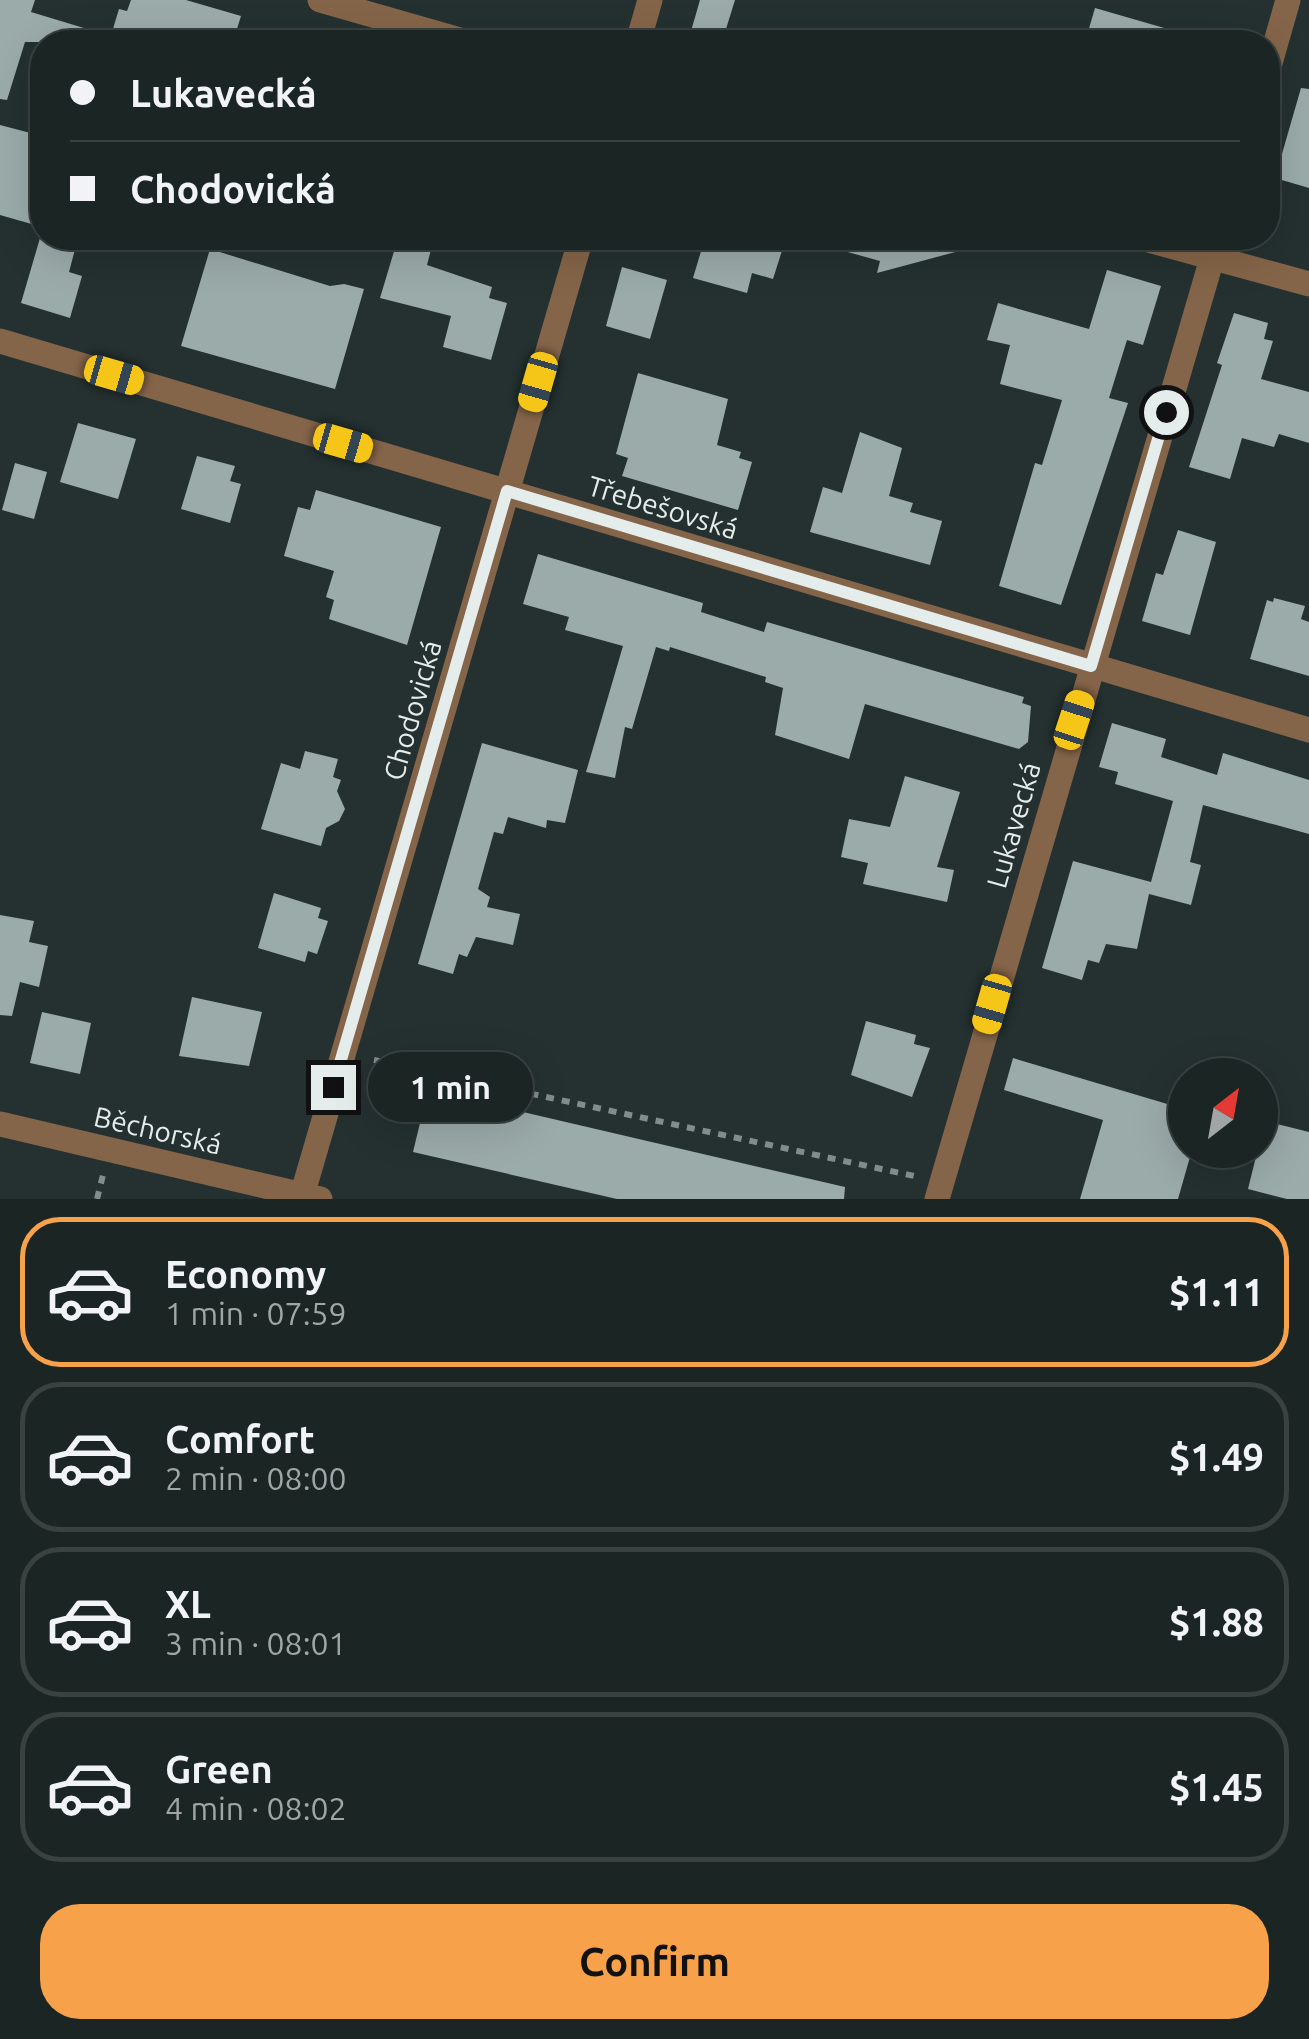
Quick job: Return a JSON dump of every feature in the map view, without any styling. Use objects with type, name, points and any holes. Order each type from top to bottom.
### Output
[{"type":"street","points":[[320,0],[425,30]]},
{"type":"street","points":[[641,30],[650,0]]},
{"type":"street","points":[[1279,30],[1288,0]]},
{"type":"street","name":"Chodovická","points":[[308,1198],[343,1053],[577,250]]},
{"type":"street","name":"Lukavecká","points":[[939,1190],[1213,250]]},
{"type":"street","points":[[1219,250],[1309,284]]},
{"type":"street","name":"Třebešovská","points":[[0,341],[1309,730]]},
{"type":"street","name":"Běchorská","points":[[0,1124],[308,1198]]},
{"type":"path","points":[[343,1053],[939,1190]]},
{"type":"building","points":[[0,0],[35,0],[31,12],[90,30],[30,30],[30,42],[25,42],[7,100],[0,99]]},
{"type":"building","points":[[131,0],[186,0],[241,16],[237,30],[113,30],[119,9],[127,11]]},
{"type":"building","points":[[700,0],[735,0],[726,30],[691,30]]},
{"type":"building","points":[[1095,8],[1171,30],[1089,30]]},
{"type":"building","points":[[1301,88],[1309,89],[1309,188],[1280,179],[1280,161]]},
{"type":"building","points":[[0,125],[30,133],[30,224],[0,215]]},
{"type":"building","points":[[36,250],[75,250],[69,272],[82,276],[70,318],[21,303]]},
{"type":"building","points":[[210,250],[330,286],[344,284],[364,289],[335,389],[181,346]]},
{"type":"building","points":[[394,250],[431,250],[427,265],[492,287],[489,298],[507,303],[491,360],[443,347],[451,316],[380,298]]},
{"type":"building","points":[[701,250],[782,250],[773,279],[752,273],[747,293],[693,278]]},
{"type":"building","points":[[840,250],[963,250],[877,273],[880,261]]},
{"type":"building","points":[[622,267],[667,280],[650,339],[606,326]]},
{"type":"building","points":[[1107,270],[1161,286],[1143,345],[1127,340],[1109,398],[1128,403],[1061,605],[999,586],[1035,463],[1042,465],[1062,400],[1000,384],[1010,345],[987,340],[998,303],[1089,329]]},
{"type":"building","points":[[1234,313],[1268,323],[1264,339],[1273,341],[1261,379],[1309,392],[1309,443],[1279,434],[1274,447],[1242,438],[1230,479],[1189,467],[1222,365],[1217,363]]},
{"type":"building","points":[[638,373],[728,399],[717,445],[741,452],[739,458],[752,462],[738,510],[622,476],[628,458],[616,454]]},
{"type":"building","points":[[78,423],[136,439],[118,499],[60,482]]},
{"type":"building","points":[[860,432],[902,448],[889,496],[913,503],[910,512],[942,521],[930,565],[810,532],[823,487],[842,493]]},
{"type":"building","points":[[197,456],[235,466],[230,481],[241,484],[230,523],[181,509]]},
{"type":"building","points":[[15,463],[47,472],[34,519],[2,510]]},
{"type":"building","points":[[316,490],[441,527],[407,645],[329,619],[334,600],[326,597],[334,571],[284,556],[298,507],[310,510]]},
{"type":"building","points":[[1178,530],[1216,542],[1190,635],[1142,621],[1156,573],[1163,575]]},
{"type":"building","points":[[538,554],[703,603],[701,612],[764,632],[767,622],[1024,697],[1022,703],[1031,706],[1028,742],[1019,749],[865,704],[849,759],[775,735],[783,688],[765,682],[766,677],[670,647],[669,651],[656,647],[632,729],[625,727],[615,778],[586,772],[623,646],[565,630],[569,617],[523,604]]},
{"type":"building","points":[[1274,598],[1305,606],[1301,619],[1309,622],[1309,676],[1250,659],[1267,600],[1273,602]]},
{"type":"building","points":[[1112,723],[1166,739],[1161,757],[1217,775],[1223,753],[1309,780],[1309,834],[1203,805],[1190,862],[1201,865],[1191,905],[1149,894],[1137,949],[1106,944],[1099,963],[1088,960],[1082,980],[1042,968],[1073,861],[1151,882],[1173,801],[1115,784],[1118,772],[1099,767]]},
{"type":"building","points":[[482,743],[578,770],[565,823],[547,820],[546,828],[508,817],[503,834],[494,832],[478,889],[490,897],[487,907],[520,914],[513,945],[476,937],[467,957],[459,954],[453,974],[418,964]]},
{"type":"building","points":[[305,751],[338,759],[333,777],[341,780],[337,791],[345,809],[339,821],[326,828],[321,846],[261,829],[281,763],[300,769]]},
{"type":"building","points":[[905,776],[960,792],[937,867],[954,870],[947,902],[863,884],[868,863],[841,857],[849,819],[890,827]]},
{"type":"building","points":[[274,893],[321,908],[318,918],[328,921],[317,954],[308,951],[305,962],[258,948]]},
{"type":"building","points":[[0,915],[34,921],[29,942],[48,946],[39,987],[20,982],[12,1016],[0,1015]]},
{"type":"building","points":[[192,997],[262,1012],[249,1066],[179,1056]]},
{"type":"building","points":[[42,1012],[91,1023],[80,1074],[30,1063]]},
{"type":"building","points":[[866,1021],[916,1035],[914,1044],[930,1048],[912,1097],[851,1075]]},
{"type":"building","points":[[1013,1058],[1168,1104],[1168,1168],[1187,1168],[1178,1199],[1080,1199],[1103,1120],[1004,1090]]},
{"type":"building","points":[[428,1090],[845,1187],[844,1199],[617,1199],[413,1152]]},
{"type":"building","points":[[1278,1124],[1309,1132],[1309,1199],[1287,1199],[1248,1189],[1253,1168],[1278,1168]]},
{"type":"route","points":[[333,1087],[507,491],[1091,666],[1166,412]]}]
